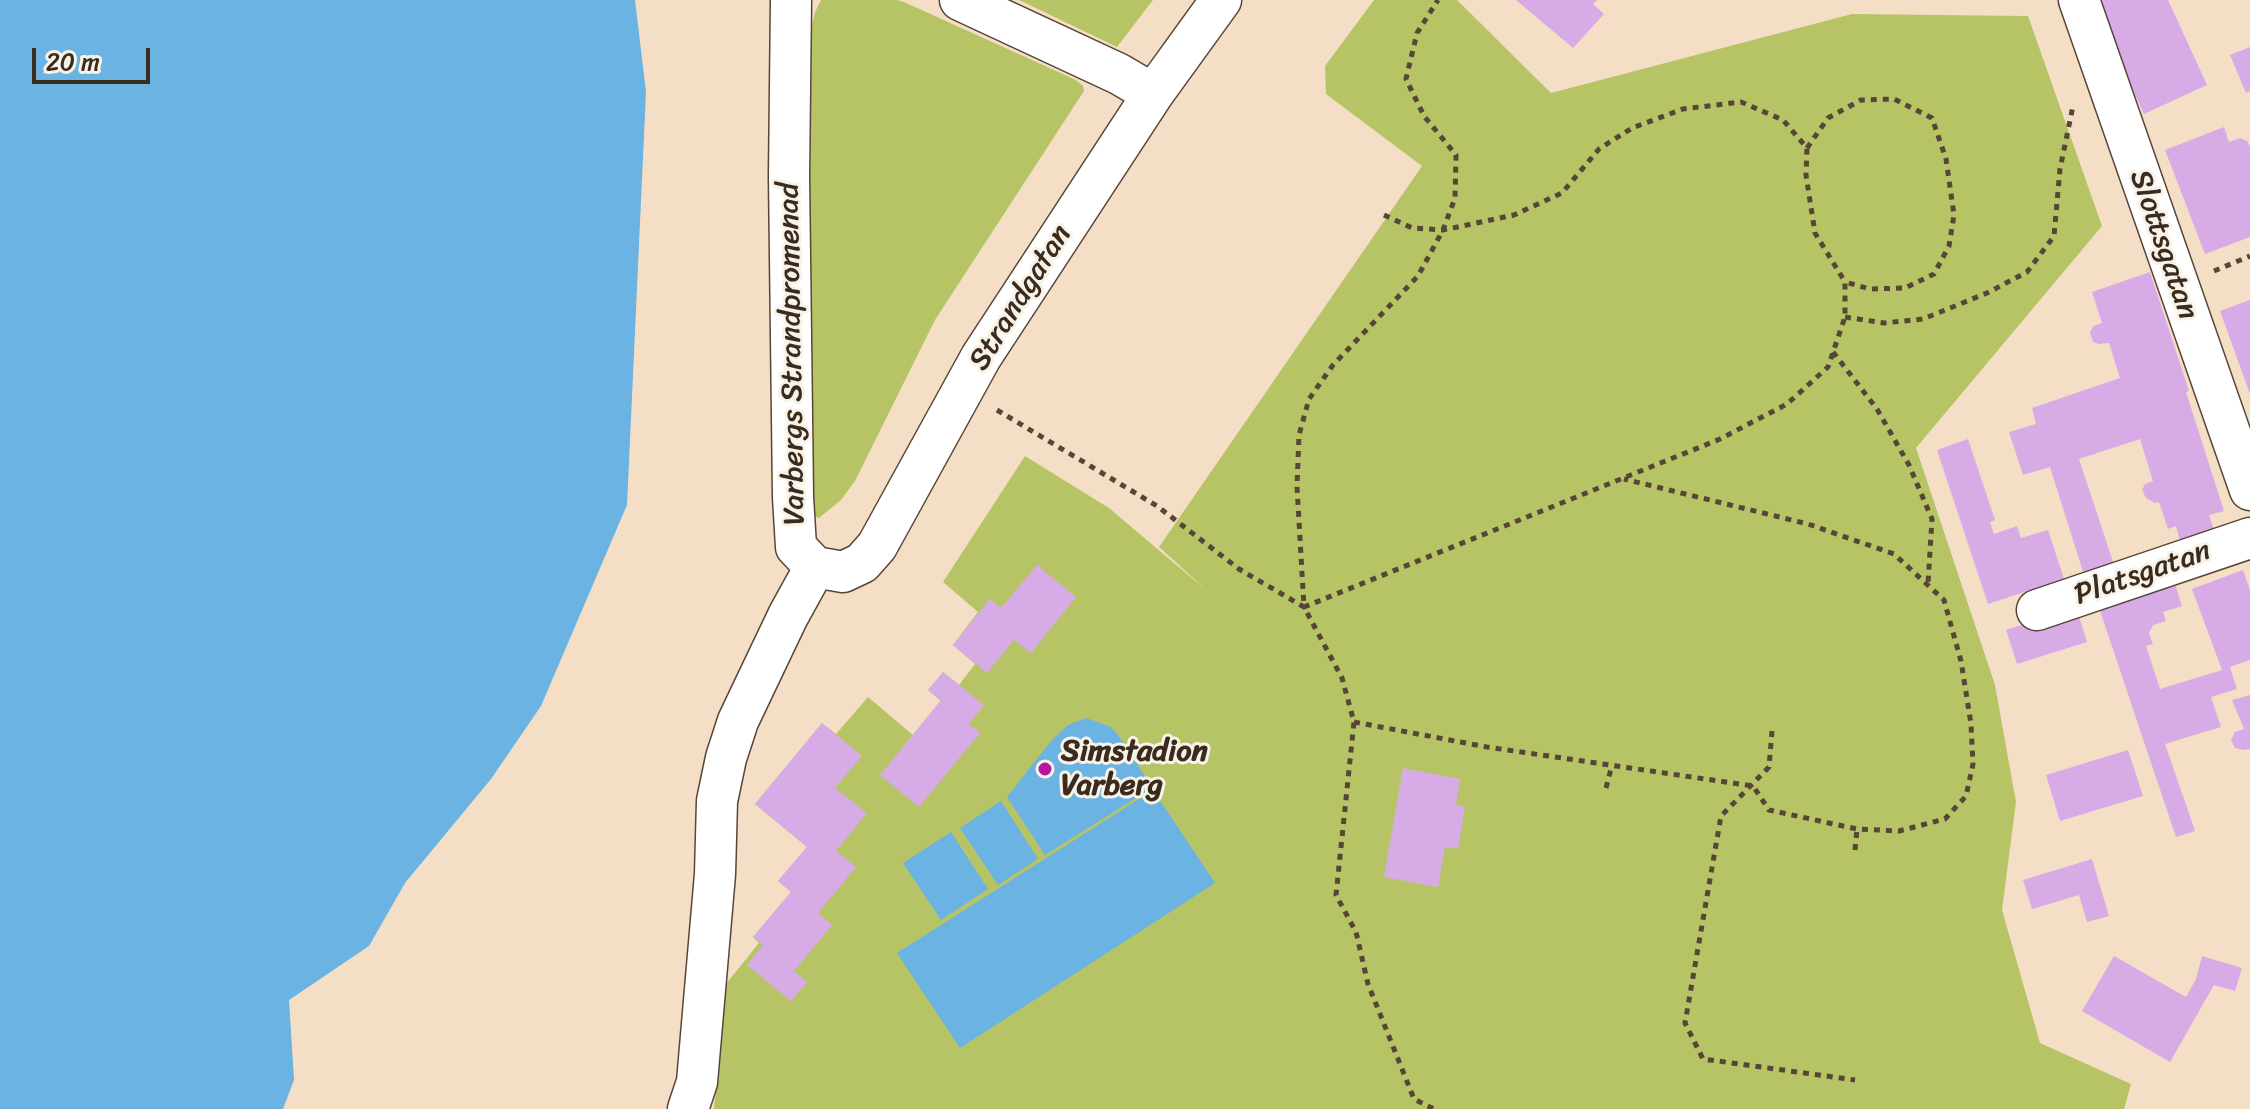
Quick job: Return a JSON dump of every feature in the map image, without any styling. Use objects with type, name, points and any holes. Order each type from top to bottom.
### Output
[{"type":"street","name":"Varbergs Strandpromenad","points":[[688,1109],[697,1082],[714,888],[717,801],[726,758],[738,721],[815,567],[796,547],[793,497],[789,176],[791,0]]},
{"type":"street","points":[[960,0],[1119,74],[1153,94]]},
{"type":"street","name":"Strandgatan","points":[[815,567],[843,572],[862,563],[877,546],[963,389],[1031,279],[1153,94],[1221,0]]},
{"type":"street","name":"Slottsgatan","points":[[2079,0],[2247,474]]},
{"type":"street","name":"Platsgatan","points":[[2037,610],[2250,538]]},
{"type":"path","points":[[1434,1109],[1414,1099],[1368,984],[1356,932],[1336,895],[1354,722],[1342,678],[1304,607],[1297,487],[1299,435],[1309,399],[1333,365],[1418,276],[1443,230],[1455,198],[1456,155],[1424,116],[1406,79],[1417,33],[1438,0]]},
{"type":"path","points":[[1845,317],[1884,323],[1923,319],[1987,293],[2027,272],[2054,236],[2060,169],[2075,98]]},
{"type":"path","points":[[1304,607],[1720,439],[1787,404],[1828,367],[1845,317],[1845,282],[1815,233],[1806,175],[1807,148],[1828,118],[1861,100],[1894,99],[1932,118],[1946,159],[1954,215],[1949,246],[1934,274],[1905,288],[1870,289],[1845,282]]},
{"type":"path","points":[[1384,215],[1412,228],[1443,230],[1514,215],[1562,193],[1599,149],[1632,128],[1683,109],[1741,102],[1783,120],[1807,148]]},
{"type":"path","points":[[1833,352],[1877,409],[1909,465],[1932,519],[1928,585]]},
{"type":"path","points":[[963,389],[1157,506],[1239,569],[1304,607]]},
{"type":"path","points":[[1354,722],[1487,747],[1753,786],[1769,810],[1857,829],[1899,831],[1945,819],[1966,796],[1973,764],[1971,724],[1961,661],[1944,600],[1894,554],[1808,524],[1623,479]]},
{"type":"path","points":[[1772,731],[1769,767],[1721,816],[1685,1023],[1703,1059],[1855,1080]]},
{"type":"path","points":[[1606,788],[1612,765]]},
{"type":"path","points":[[1855,850],[1857,829]]},
{"type":"green space","points":[[821,0],[904,2],[1076,80],[1084,91],[935,320],[855,481],[841,500],[819,518],[812,515],[809,442],[810,34]]},
{"type":"green space","points":[[1019,0],[1153,0],[1117,47]]},
{"type":"green space","points":[[1374,0],[1457,0],[1551,93],[1852,14],[2028,16],[2102,226],[1916,448],[1995,685],[2016,802],[2002,910],[2040,1043],[2131,1084],[2124,1109],[714,1109],[726,984],[759,943],[753,937],[791,892],[778,881],[807,847],[755,804],[822,723],[836,734],[868,697],[913,735],[941,701],[928,690],[943,672],[959,685],[975,664],[953,645],[978,612],[943,582],[1025,456],[1109,508],[1206,590],[1159,547],[1422,166],[1326,94],[1325,66]]},
{"type":"water","points":[[0,0],[635,0],[646,92],[627,505],[541,706],[491,779],[405,883],[369,946],[289,1000],[294,1080],[283,1109],[0,1109]]},
{"type":"water","points":[[1086,718],[1111,727],[1152,788],[1045,855],[1007,797],[1052,740],[1068,725]]},
{"type":"water","points":[[1153,790],[1215,883],[960,1048],[897,953]]},
{"type":"water","points":[[1001,801],[1038,859],[998,885],[960,828]]},
{"type":"water","points":[[951,832],[988,889],[941,920],[903,863]]},
{"type":"building","points":[[1516,0],[1597,0],[1593,4],[1604,14],[1573,48]]},
{"type":"building","points":[[2103,0],[2168,0],[2207,85],[2144,114],[2093,4]]},
{"type":"building","points":[[2250,47],[2250,91],[2246,93],[2230,55]]},
{"type":"building","points":[[2224,127],[2229,142],[2240,138],[2247,141],[2250,147],[2250,237],[2205,254],[2165,150]]},
{"type":"building","points":[[2150,272],[2224,511],[2209,515],[2214,530],[2180,541],[2176,526],[2168,529],[2159,502],[2146,498],[2142,490],[2145,484],[2153,481],[2140,439],[2079,459],[2115,568],[2085,578],[2050,467],[2023,475],[2009,432],[2036,424],[2032,408],[2120,378],[2109,343],[2093,342],[2090,333],[2093,326],[2102,323],[2092,292]]},
{"type":"building","points":[[2250,300],[2250,394],[2220,311]]},
{"type":"building","points":[[1968,439],[1995,520],[1990,522],[1994,534],[2017,526],[2021,538],[2048,530],[2064,579],[1988,604],[1937,450]]},
{"type":"building","points":[[1037,565],[1076,597],[1031,653],[1014,640],[987,673],[953,645],[990,599],[1001,608]]},
{"type":"building","points":[[2243,570],[2250,590],[2250,660],[2230,667],[2237,689],[2211,697],[2221,727],[2165,744],[2195,831],[2176,837],[2095,596],[2171,572],[2182,606],[2163,612],[2166,621],[2153,625],[2149,633],[2153,644],[2146,646],[2160,689],[2222,670],[2192,589]]},
{"type":"building","points":[[2076,607],[2087,642],[2017,664],[2006,630]]},
{"type":"building","points":[[943,672],[984,705],[969,724],[980,733],[919,807],[880,775],[941,700],[928,690]]},
{"type":"building","points":[[2250,695],[2250,749],[2243,750],[2235,748],[2231,740],[2235,732],[2244,729],[2232,700]]},
{"type":"building","points":[[822,723],[862,756],[835,788],[867,813],[836,851],[856,867],[818,913],[832,925],[794,971],[807,982],[791,1001],[747,965],[763,945],[753,937],[791,892],[778,881],[807,847],[755,804]]},
{"type":"building","points":[[2128,750],[2143,796],[2060,821],[2046,775]]},
{"type":"building","points":[[1403,768],[1460,779],[1456,805],[1465,807],[1458,849],[1445,847],[1438,887],[1384,877]]},
{"type":"building","points":[[2092,859],[2109,916],[2087,922],[2079,895],[2032,909],[2023,880]]},
{"type":"building","points":[[2114,956],[2186,997],[2196,979],[2202,956],[2242,968],[2235,991],[2214,985],[2170,1062],[2082,1011]]},
{"type":"place","name":"Simstadion Varberg","points":[[1045,769]]}]
